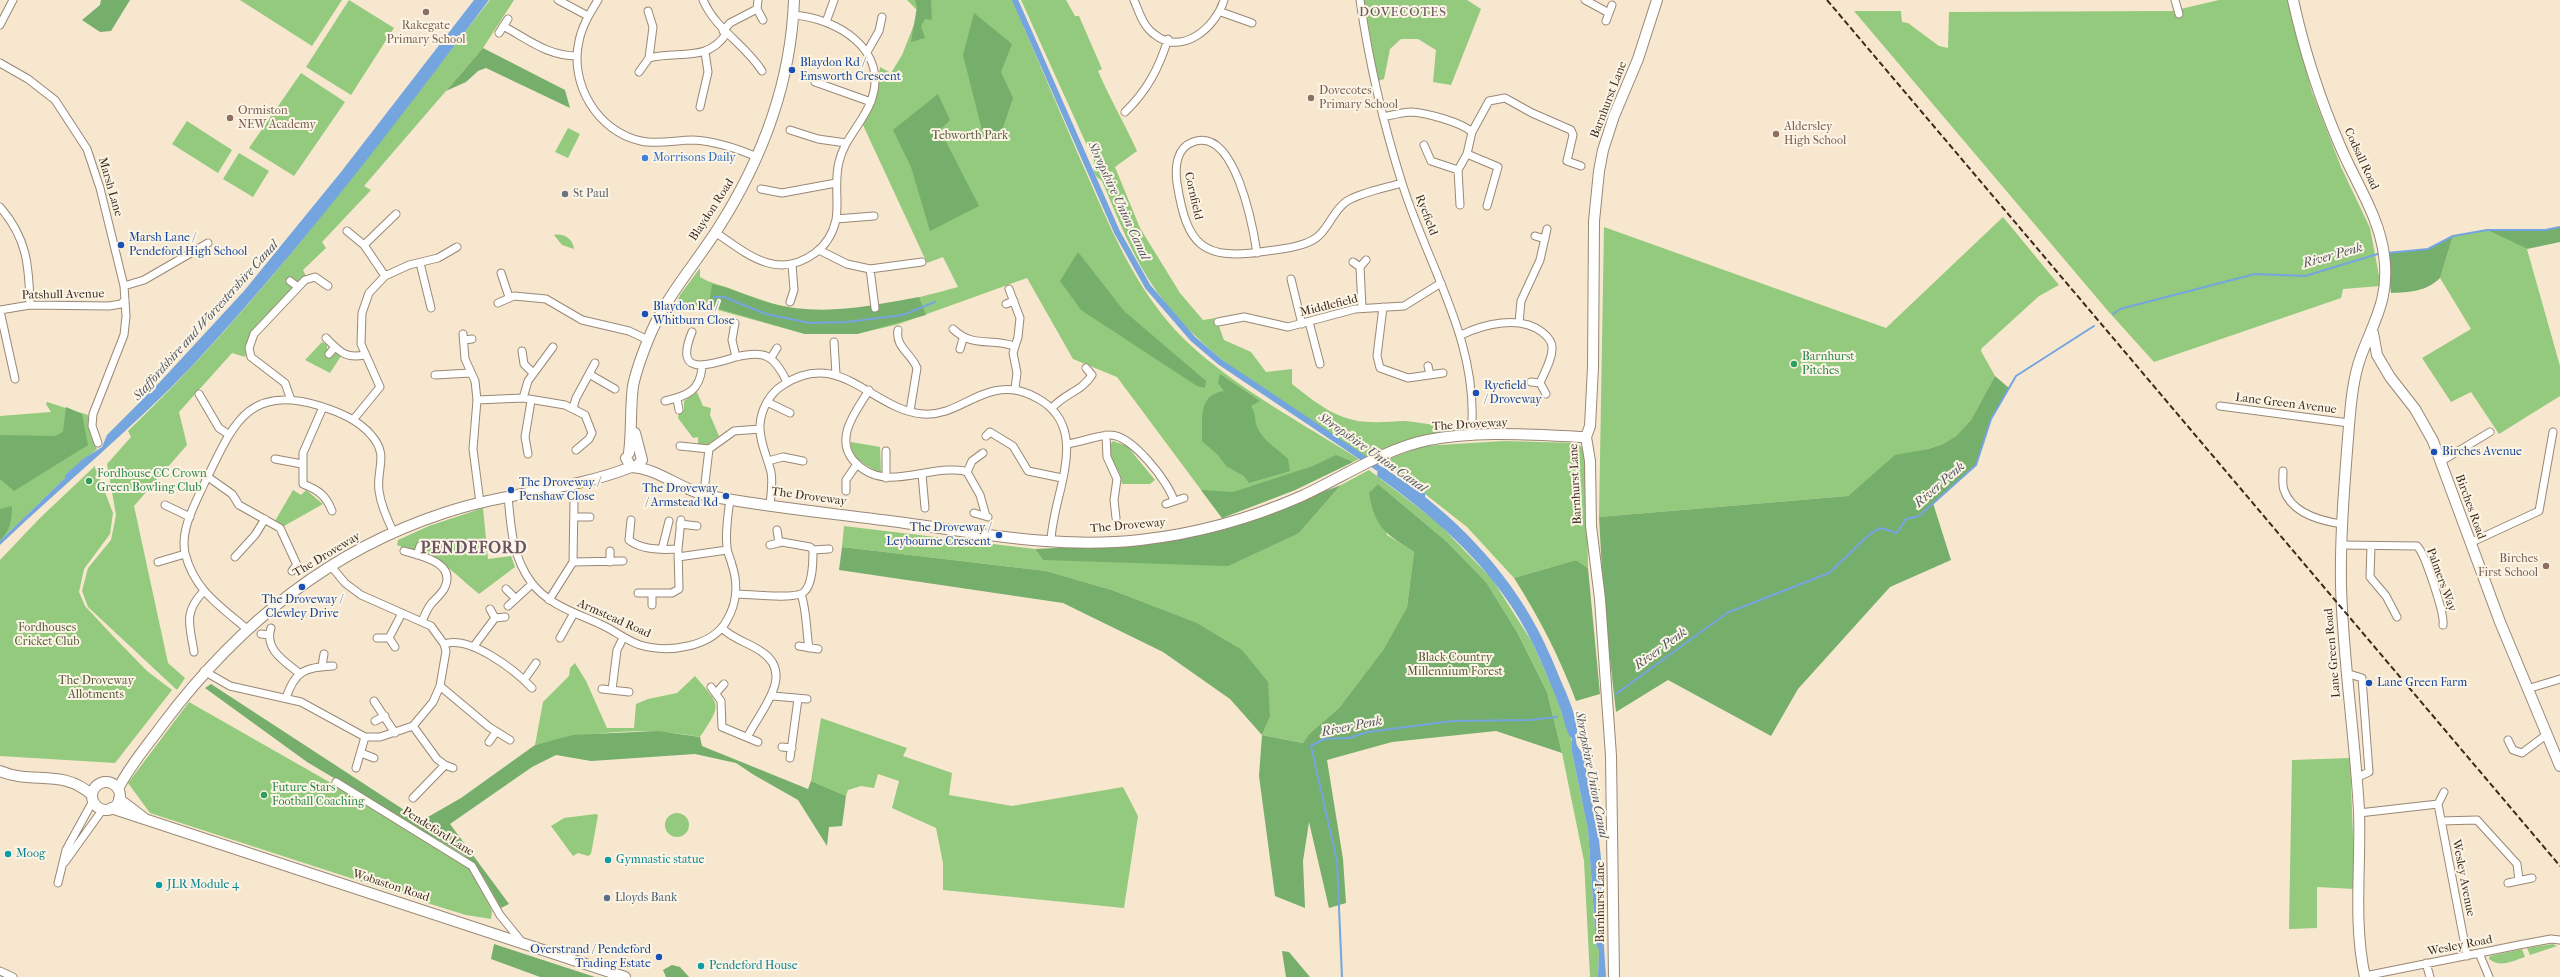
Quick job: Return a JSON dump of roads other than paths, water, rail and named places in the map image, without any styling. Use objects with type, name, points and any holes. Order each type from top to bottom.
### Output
[{"type":"street","points":[[0,25],[13,0]]},
{"type":"street","points":[[558,0],[588,16]]},
{"type":"street","points":[[598,0],[588,16],[580,37],[577,56],[578,77],[588,99],[604,122],[617,132],[648,142],[694,140],[718,143],[757,157]]},
{"type":"street","points":[[703,0],[709,15],[725,32],[743,47],[762,71]]},
{"type":"street","points":[[758,0],[756,9],[763,20]]},
{"type":"street","name":"Blaydon Road","points":[[634,460],[634,386],[648,340],[674,288],[716,232],[735,200],[757,157],[782,86],[794,0]]},
{"type":"street","points":[[826,22],[834,0]]},
{"type":"street","points":[[1134,0],[1148,29],[1155,36],[1168,40],[1181,40],[1201,34],[1210,27],[1220,12],[1224,0]]},
{"type":"street","name":"Ryefield","points":[[1360,0],[1372,77],[1402,183],[1461,335],[1469,374],[1471,436]]},
{"type":"street","points":[[1585,0],[1608,13]]},
{"type":"street","name":"Barnhurst Lane","points":[[1614,977],[1611,756],[1600,599],[1591,526],[1590,461],[1586,437],[1590,426],[1593,367],[1594,221],[1599,171],[1610,128],[1634,70],[1657,0]]},
{"type":"street","points":[[2175,0],[2179,14]]},
{"type":"street","name":"Codsall Road","points":[[2292,0],[2302,39],[2341,150],[2378,226],[2384,255],[2386,289],[2373,331]]},
{"type":"street","points":[[1606,21],[1612,5]]},
{"type":"street","points":[[649,58],[705,52],[722,41],[730,23],[756,9]]},
{"type":"street","points":[[639,72],[649,58],[653,27],[647,21],[648,11]]},
{"type":"street","points":[[1220,12],[1252,23]]},
{"type":"street","points":[[716,232],[756,260],[774,265],[792,264],[807,259],[819,250],[832,231],[836,219],[836,183],[839,161],[846,143],[871,102],[875,76],[867,52],[854,36],[826,22],[793,15]]},
{"type":"street","points":[[867,52],[879,31],[882,17]]},
{"type":"street","points":[[499,33],[508,19]]},
{"type":"street","points":[[503,26],[549,52],[560,56],[577,56]]},
{"type":"street","points":[[1125,112],[1145,91],[1155,73],[1168,40]]},
{"type":"street","points":[[700,107],[708,72],[705,52]]},
{"type":"street","name":"Marsh Lane","points":[[0,63],[28,79],[55,100],[88,149],[124,286],[124,335],[93,414],[92,426],[98,443]]},
{"type":"street","points":[[815,82],[871,102]]},
{"type":"street","points":[[1460,205],[1458,170],[1467,154],[1472,132],[1487,103],[1494,99],[1505,98],[1571,130],[1573,135],[1567,161],[1581,166]]},
{"type":"street","points":[[1383,117],[1410,112],[1425,114],[1465,127],[1472,132]]},
{"type":"street","points":[[790,130],[818,139],[846,143]]},
{"type":"street","name":"Cornfield","points":[[1257,253],[1253,225],[1229,156],[1218,146],[1207,141],[1200,140],[1187,145],[1179,156],[1176,170],[1186,221],[1201,246],[1219,254],[1257,253],[1286,248],[1314,239],[1348,201],[1402,183]]},
{"type":"street","points":[[1424,145],[1431,161],[1458,170]]},
{"type":"street","points":[[1467,154],[1498,167],[1486,206]]},
{"type":"street","points":[[761,189],[782,193],[836,183]]},
{"type":"street","points":[[0,207],[20,235],[29,270],[30,305]]},
{"type":"street","points":[[364,245],[396,214]]},
{"type":"street","points":[[836,219],[874,216]]},
{"type":"street","points":[[1519,323],[1521,301],[1540,260],[1547,229]]},
{"type":"street","points":[[347,231],[364,245],[385,276]]},
{"type":"street","points":[[1535,236],[1545,239]]},
{"type":"street","points":[[124,286],[144,280],[208,243]]},
{"type":"street","points":[[353,420],[380,387],[380,383],[364,355],[361,344],[364,303],[376,283],[385,276],[408,265],[438,258],[457,247]]},
{"type":"street","points":[[819,250],[847,264],[870,269],[922,262]]},
{"type":"street","points":[[1362,308],[1360,267],[1366,260]]},
{"type":"street","points":[[1353,262],[1360,267]]},
{"type":"street","points":[[420,263],[431,308]]},
{"type":"street","points":[[790,302],[794,290],[792,264]]},
{"type":"street","points":[[870,269],[875,308]]},
{"type":"street","points":[[501,273],[509,297]]},
{"type":"street","points":[[291,400],[285,383],[251,357],[248,348],[254,334],[298,287],[310,277],[315,277],[328,286]]},
{"type":"street","points":[[1291,279],[1320,364]]},
{"type":"street","points":[[290,281],[298,287]]},
{"type":"street","name":"Middlefield","points":[[1218,322],[1244,317],[1278,326],[1305,323],[1362,308],[1406,305],[1441,283]]},
{"type":"street","points":[[1009,289],[1020,318],[1018,337],[1014,346],[1013,358],[1017,373],[1015,388]]},
{"type":"street","points":[[498,303],[509,297],[529,296],[546,298],[582,320],[629,331],[648,340]]},
{"type":"street","name":"Patshull Avenue","points":[[0,310],[30,305],[109,306],[121,304],[125,300]]},
{"type":"street","points":[[1006,304],[1014,301]]},
{"type":"street","points":[[1383,307],[1377,356],[1380,368],[1408,378],[1443,373]]},
{"type":"street","points":[[0,310],[15,379]]},
{"type":"street","points":[[735,323],[732,340],[736,357]]},
{"type":"street","points":[[1461,335],[1496,324],[1519,323],[1539,330],[1550,340],[1551,354],[1540,383],[1546,394]]},
{"type":"street","points":[[953,329],[963,339],[978,342],[995,341],[1014,346]]},
{"type":"street","points":[[898,330],[896,338],[900,346],[917,368],[910,411]]},
{"type":"street","name":"Lane Green Road","points":[[2365,977],[2358,888],[2359,812],[2349,674],[2343,624],[2341,545],[2350,423],[2358,368],[2373,331]]},
{"type":"street","name":"Birches Road","points":[[2373,331],[2377,355],[2390,377],[2416,409],[2433,441],[2470,543],[2527,689],[2546,735],[2559,761]]},
{"type":"street","points":[[692,332],[684,342],[686,352],[688,359],[702,367],[736,357],[758,353],[771,358],[787,382]]},
{"type":"street","points":[[472,339],[464,337],[465,359],[470,373],[475,381],[477,400],[473,449],[480,503]]},
{"type":"street","points":[[326,338],[335,347],[353,358],[364,355]]},
{"type":"street","points":[[960,349],[963,339]]},
{"type":"street","points":[[834,342],[836,374]]},
{"type":"street","points":[[329,354],[335,347]]},
{"type":"street","points":[[523,398],[533,373],[553,347]]},
{"type":"street","points":[[771,358],[777,348]]},
{"type":"street","points":[[522,351],[524,364],[533,373]]},
{"type":"street","points":[[573,408],[576,398],[595,363]]},
{"type":"street","points":[[1428,366],[1430,375]]},
{"type":"street","points":[[665,401],[677,399],[696,388],[700,380],[702,367]]},
{"type":"street","points":[[1052,408],[1065,396],[1085,386],[1092,375],[1086,368]]},
{"type":"street","points":[[435,375],[470,373]]},
{"type":"street","points":[[770,505],[772,482],[760,430],[767,402],[787,382],[816,373],[836,374],[910,411],[922,414],[952,411],[985,394],[1015,388],[1052,408],[1062,424],[1068,444],[1054,511],[1051,541]]},
{"type":"street","points":[[589,374],[615,389]]},
{"type":"street","points":[[1531,382],[1540,383]]},
{"type":"street","points":[[869,390],[850,420],[847,429],[847,448],[857,464],[868,472],[886,478],[922,474],[939,470],[967,472]]},
{"type":"street","points":[[199,394],[219,428],[228,434]]},
{"type":"street","points":[[477,400],[523,398],[531,401],[573,408],[584,415],[592,433],[576,450]]},
{"type":"street","points":[[677,399],[679,410]]},
{"type":"street","points":[[247,629],[203,592],[193,575],[185,554],[184,543],[190,517],[228,434],[249,410],[274,401],[291,400],[323,407],[353,420],[366,429],[378,443],[382,460],[380,495],[382,508],[394,533]]},
{"type":"street","points":[[528,454],[525,437],[531,401]]},
{"type":"street","points":[[767,402],[790,413]]},
{"type":"street","name":"Lane Green Avenue","points":[[2220,406],[2350,423]]},
{"type":"street","points":[[300,491],[303,484],[302,464],[310,435],[323,407]]},
{"type":"street","points":[[680,446],[709,449],[734,432],[760,430]]},
{"type":"street","points":[[986,436],[990,432],[995,433],[1013,446],[1024,458],[1025,468],[1031,473],[1062,478]]},
{"type":"street","points":[[2440,462],[2490,432]]},
{"type":"street","points":[[2470,543],[2539,511],[2553,432]]},
{"type":"street","points":[[1068,444],[1087,442],[1106,435],[1116,435],[1133,444],[1166,482],[1174,501]]},
{"type":"street","points":[[1106,435],[1108,461],[1118,479],[1114,500],[1116,518]]},
{"type":"street","name":"The Droveway","points":[[107,809],[128,770],[204,672],[247,629],[295,590],[331,566],[394,533],[444,513],[508,496],[586,483],[610,475],[634,460],[661,477],[685,489],[730,499],[1067,543],[1132,541],[1180,534],[1266,510],[1356,470],[1379,458],[1428,440],[1471,436],[1586,437]]},
{"type":"street","points":[[705,482],[709,449]]},
{"type":"street","points":[[886,451],[886,478]]},
{"type":"street","points":[[967,472],[972,461],[983,453]]},
{"type":"street","points":[[768,461],[783,457],[798,462]]},
{"type":"street","points":[[275,459],[302,464]]},
{"type":"street","points":[[846,491],[846,480],[857,464]]},
{"type":"street","points":[[2283,471],[2284,490],[2297,507],[2307,515],[2342,524]]},
{"type":"street","points":[[967,472],[980,495],[988,516],[974,513]]},
{"type":"street","points":[[922,474],[925,508]]},
{"type":"street","points":[[208,477],[232,494],[239,505],[265,519],[282,532],[296,565],[292,571]]},
{"type":"street","points":[[303,484],[320,492],[328,500],[332,511]]},
{"type":"street","name":"Armstead Road","points":[[508,496],[516,558],[532,584],[549,600],[602,625],[623,638],[654,648],[671,649],[698,642],[722,628]]},
{"type":"street","points":[[1166,504],[1184,498]]},
{"type":"street","points":[[730,499],[726,535],[727,550],[735,573],[736,594],[731,613],[722,628],[730,636],[762,652],[770,659],[775,678],[773,696],[748,736]]},
{"type":"street","points":[[549,600],[573,562],[574,503]]},
{"type":"street","points":[[165,505],[190,517]]},
{"type":"street","points":[[574,517],[590,517]]},
{"type":"street","points":[[235,557],[254,535],[265,519]]},
{"type":"street","points":[[631,520],[629,536],[632,543],[646,548],[678,549]]},
{"type":"street","points":[[662,549],[669,521]]},
{"type":"street","points":[[638,593],[675,592],[679,589],[678,549],[681,522],[697,526]]},
{"type":"street","points":[[777,530],[779,542]]},
{"type":"street","points":[[770,545],[779,542],[810,547],[813,550],[829,549]]},
{"type":"street","name":"Palmers Way","points":[[2341,545],[2414,546],[2419,548],[2443,612],[2444,625]]},
{"type":"street","points":[[417,555],[420,546]]},
{"type":"street","points":[[2371,546],[2370,577],[2386,596],[2397,617]]},
{"type":"street","points":[[678,557],[727,550]]},
{"type":"street","points":[[736,594],[801,594],[809,585],[813,550]]},
{"type":"street","points":[[404,551],[441,564],[446,574],[445,587],[430,606],[422,621]]},
{"type":"street","points":[[610,551],[610,562]]},
{"type":"street","points":[[158,562],[185,554]]},
{"type":"street","points":[[573,562],[623,561]]},
{"type":"street","points":[[204,672],[230,686],[300,702],[366,737],[395,733],[413,726],[433,702],[440,686],[446,651],[444,644],[431,626],[361,595],[345,583],[331,566]]},
{"type":"street","points":[[508,606],[532,584]]},
{"type":"street","points":[[506,589],[516,599]]},
{"type":"street","points":[[194,652],[188,615],[194,602],[203,592]]},
{"type":"street","points":[[652,593],[652,605]]},
{"type":"street","points":[[801,594],[804,604],[805,625],[809,648]]},
{"type":"street","points":[[490,610],[495,618]]},
{"type":"street","points":[[389,638],[402,613]]},
{"type":"street","points":[[560,638],[574,613]]},
{"type":"street","points":[[474,646],[495,618],[504,617]]},
{"type":"street","points":[[261,634],[270,631],[274,650],[299,672]]},
{"type":"street","points":[[378,638],[389,638]]},
{"type":"street","points":[[389,638],[395,647]]},
{"type":"street","points":[[612,690],[617,650],[623,638]]},
{"type":"street","points":[[444,644],[450,642],[474,646],[524,680],[532,688]]},
{"type":"street","points":[[799,646],[818,649]]},
{"type":"street","points":[[322,666],[324,654]]},
{"type":"street","points":[[524,680],[536,663]]},
{"type":"street","points":[[286,698],[290,686],[299,672],[322,666],[333,666]]},
{"type":"street","points":[[2527,689],[2560,679]]},
{"type":"street","points":[[724,684],[713,690],[720,701],[722,727],[748,736],[758,742]]},
{"type":"street","points":[[440,686],[496,732],[510,740]]},
{"type":"street","points":[[602,689],[628,692]]},
{"type":"street","points":[[773,696],[807,699]]},
{"type":"street","points":[[790,758],[798,698]]},
{"type":"street","points":[[374,701],[395,733]]},
{"type":"street","points":[[375,721],[385,716]]},
{"type":"street","points":[[413,726],[437,759],[445,766],[453,768]]},
{"type":"street","points":[[489,742],[496,732]]},
{"type":"street","points":[[2508,740],[2513,750],[2522,753],[2546,735]]},
{"type":"street","points":[[356,768],[366,737]]},
{"type":"street","points":[[782,747],[792,748]]},
{"type":"street","points":[[361,753],[374,758]]},
{"type":"street","points":[[412,798],[445,766]]},
{"type":"street","points":[[0,771],[27,777],[62,779],[81,785],[93,798]]},
{"type":"street","points":[[27,777],[64,774],[116,790]]},
{"type":"street","name":"Pendeford Lane","points":[[336,782],[472,866],[500,915],[521,941]]},
{"type":"street","points":[[58,883],[66,850],[99,784]]},
{"type":"street","name":"Wobaston Road","points":[[116,790],[148,822]]},
{"type":"street","points":[[2359,812],[2438,804],[2444,792]]},
{"type":"street","name":"Wobaston Road","points":[[93,798],[107,809],[521,941],[624,977]]},
{"type":"street","name":"Wesley Avenue","points":[[2438,804],[2467,956]]},
{"type":"street","points":[[62,866],[107,809]]},
{"type":"street","points":[[2441,821],[2477,820],[2517,864],[2519,880]]},
{"type":"street","points":[[2508,883],[2532,878]]},
{"type":"street","name":"Wesley Road","points":[[2365,977],[2426,963],[2538,942],[2560,940]]},
{"type":"street","points":[[2479,953],[2490,977]]},
{"type":"street","points":[[2426,963],[2430,977]]},
{"type":"street","points":[[0,971],[13,977]]},
{"type":"water","points":[[474,0],[489,0],[346,186],[272,277],[171,388],[0,545],[0,541],[65,478],[65,475],[83,459],[102,447],[107,435],[159,383],[244,291],[341,172]]},
{"type":"water","points":[[1383,467],[1416,490],[1422,488],[1425,490],[1425,497],[1485,553],[1518,596],[1545,644],[1576,721],[1576,741],[1583,753],[1599,840],[1604,886],[1603,932],[1606,977],[1598,977],[1599,950],[1596,944],[1588,830],[1572,752],[1572,739],[1566,729],[1558,702],[1544,669],[1519,618],[1503,594],[1466,550],[1445,530],[1377,476],[1378,468]]},
{"type":"waterway","name":"Shropshire Union Canal","points":[[1015,0],[1117,232],[1148,287],[1193,339],[1220,362],[1384,472]]},
{"type":"waterway","name":"River Penk","points":[[2387,253],[2428,249],[2453,236],[2487,230],[2545,230],[2560,227]]},
{"type":"waterway","name":"River Penk","points":[[2113,314],[2120,309],[2255,274],[2305,276],[2381,253]]},
{"type":"waterway","points":[[714,297],[724,297],[766,314],[810,323],[847,322],[903,315],[935,302]]},
{"type":"waterway","name":"River Penk","points":[[1616,694],[1727,613],[1829,573],[1871,533],[1881,528],[1897,533],[1906,519],[1919,516],[1976,465],[1991,419],[2016,376],[2094,326]]},
{"type":"waterway","name":"River Penk","points":[[1342,977],[1337,861],[1311,746],[1324,739],[1349,738],[1368,732],[1452,721],[1531,720],[1557,717]]},
{"type":"railway","points":[[1827,0],[2560,866]]},
{"type":"place","name":"Rakegate Primary School","points":[[426,12]]},
{"type":"place","name":"Blaydon Rd / Emsworth Crescent","points":[[792,70]]},
{"type":"place","name":"Dovecotes Primary School","points":[[1311,98]]},
{"type":"place","name":"Ormiston NEW Academy","points":[[230,118]]},
{"type":"place","name":"Aldersley High School","points":[[1776,134]]},
{"type":"place","name":"Morrisons Daily","points":[[645,158]]},
{"type":"place","name":"St Paul","points":[[565,194]]},
{"type":"place","name":"Marsh Lane / Pendeford High School","points":[[121,245]]},
{"type":"place","name":"Blaydon Rd / Whitburn Close","points":[[645,314]]},
{"type":"place","name":"Barnhurst Pitches","points":[[1794,364]]},
{"type":"place","name":"Ryefield / Droveway","points":[[1476,393]]},
{"type":"place","name":"Birches Avenue","points":[[2434,452]]},
{"type":"place","name":"Fordhouse CC Crown Green Bowling Club","points":[[89,481]]},
{"type":"place","name":"The Droveway / Penshaw Close","points":[[511,490]]},
{"type":"place","name":"The Droveway / Armstead Rd","points":[[726,496]]},
{"type":"place","name":"The Droveway / Leybourne Crescent","points":[[999,535]]},
{"type":"place","name":"Birches First School","points":[[2546,566]]},
{"type":"place","name":"The Droveway / Clewley Drive","points":[[302,587]]},
{"type":"place","name":"Lane Green Farm","points":[[2369,683]]},
{"type":"place","name":"Future Stars Football Coaching","points":[[264,795]]},
{"type":"place","name":"Moog","points":[[8,854]]},
{"type":"place","name":"Gymnastic statue","points":[[608,860]]},
{"type":"place","name":"JLR Module 4","points":[[159,885]]},
{"type":"place","name":"Lloyds Bank","points":[[607,898]]},
{"type":"place","name":"Overstrand / Pendeford Trading Estate","points":[[659,957]]},
{"type":"place","name":"Pendeford House","points":[[701,966]]},
{"type":"district","name":"DOVECOTES","points":[[1403,13]]},
{"type":"district","name":"PENDEFORD","points":[[474,549]]},
{"type":"park label","name":"Tebworth Park","points":[[970,136]]},
{"type":"park label","name":"Fordhouses Cricket Club","points":[[47,635]]},
{"type":"park label","name":"Black Country Millennium Forest","points":[[1455,665]]},
{"type":"park label","name":"The Droveway Allotments","points":[[96,688]]},
{"type":"water label","name":"Staffordshire and Worcestershire Canal","points":[[206,321]]}]
